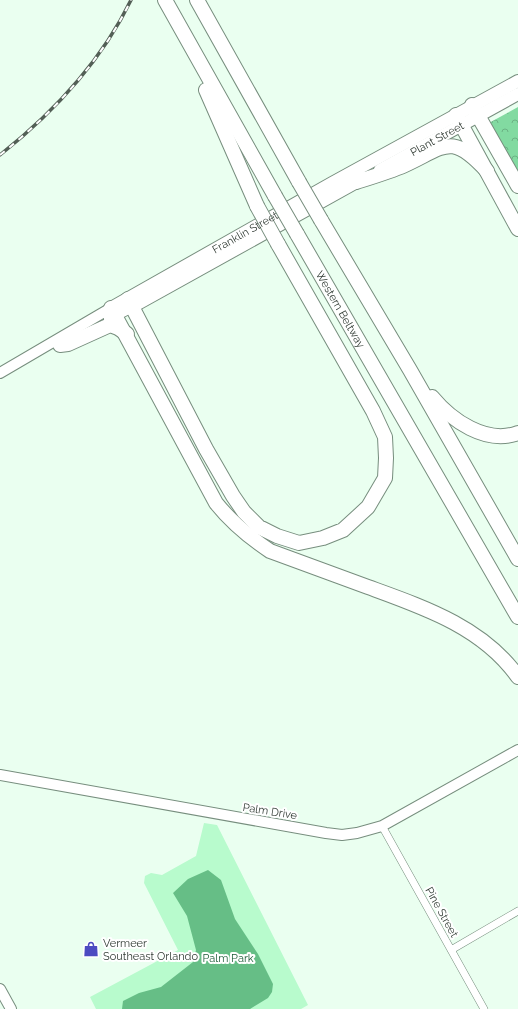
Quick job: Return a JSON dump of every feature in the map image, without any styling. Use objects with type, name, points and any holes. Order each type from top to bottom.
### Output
[{"type":"highway","name":"Western Beltway","points":[[165,0],[275,196],[518,617]]},
{"type":"highway","points":[[197,0],[299,182],[410,370],[518,559]]},
{"type":"highway","points":[[130,303],[233,496],[259,527],[277,536],[299,543],[323,538],[343,530],[368,507],[385,478],[385,437],[373,411],[257,206],[174,18]]},
{"type":"highway","points":[[475,111],[518,186]]},
{"type":"highway","points":[[459,120],[518,230]]},
{"type":"highway","points":[[356,182],[405,165],[438,147],[447,145],[465,150],[487,170]]},
{"type":"highway","points":[[113,312],[127,335],[216,503],[232,523],[249,538],[270,551],[432,611],[467,630],[494,651],[518,677]]},
{"type":"highway","points":[[60,345],[68,344],[110,325],[118,328],[127,335]]},
{"type":"highway","points":[[410,370],[440,406],[462,424],[482,433],[509,437],[518,433]]},
{"type":"main road","name":"Plant Street","points":[[356,182],[475,111],[518,80]]},
{"type":"main road","name":"Plant Street","points":[[475,111],[518,94]]},
{"type":"main road","name":"Franklin Street","points":[[113,312],[459,120]]},
{"type":"main road","name":"Franklin Street","points":[[311,201],[356,182]]},
{"type":"street","name":"Franklin Street","points":[[19,362],[60,345],[113,312]]},
{"type":"street","name":"Franklin Street","points":[[0,373],[113,312]]},
{"type":"street","name":"Palm Drive","points":[[0,775],[342,835],[357,833],[382,826],[518,750]]},
{"type":"street","name":"Pine Street","points":[[382,826],[484,1009]]},
{"type":"street","points":[[451,950],[518,911]]},
{"type":"street","points":[[0,989],[11,1009]]},
{"type":"green space","points":[[518,107],[518,181],[487,124]]},
{"type":"green space","name":"Palm Park","points":[[204,823],[217,825],[308,1005],[301,1009],[96,1009],[90,997],[178,950],[144,883],[145,876],[151,873],[162,875],[196,856]]},
{"type":"shaded area","points":[[208,870],[221,880],[235,919],[258,954],[273,984],[272,992],[268,998],[250,1009],[122,1009],[123,1001],[139,993],[161,987],[193,962],[196,950],[187,916],[173,893],[188,879]]},
{"type":"railway","points":[[0,155],[39,122],[74,85],[105,44],[119,23],[131,0]]},
{"type":"place","name":"Vermeer Southeast Orlando","points":[[91,949]]}]
